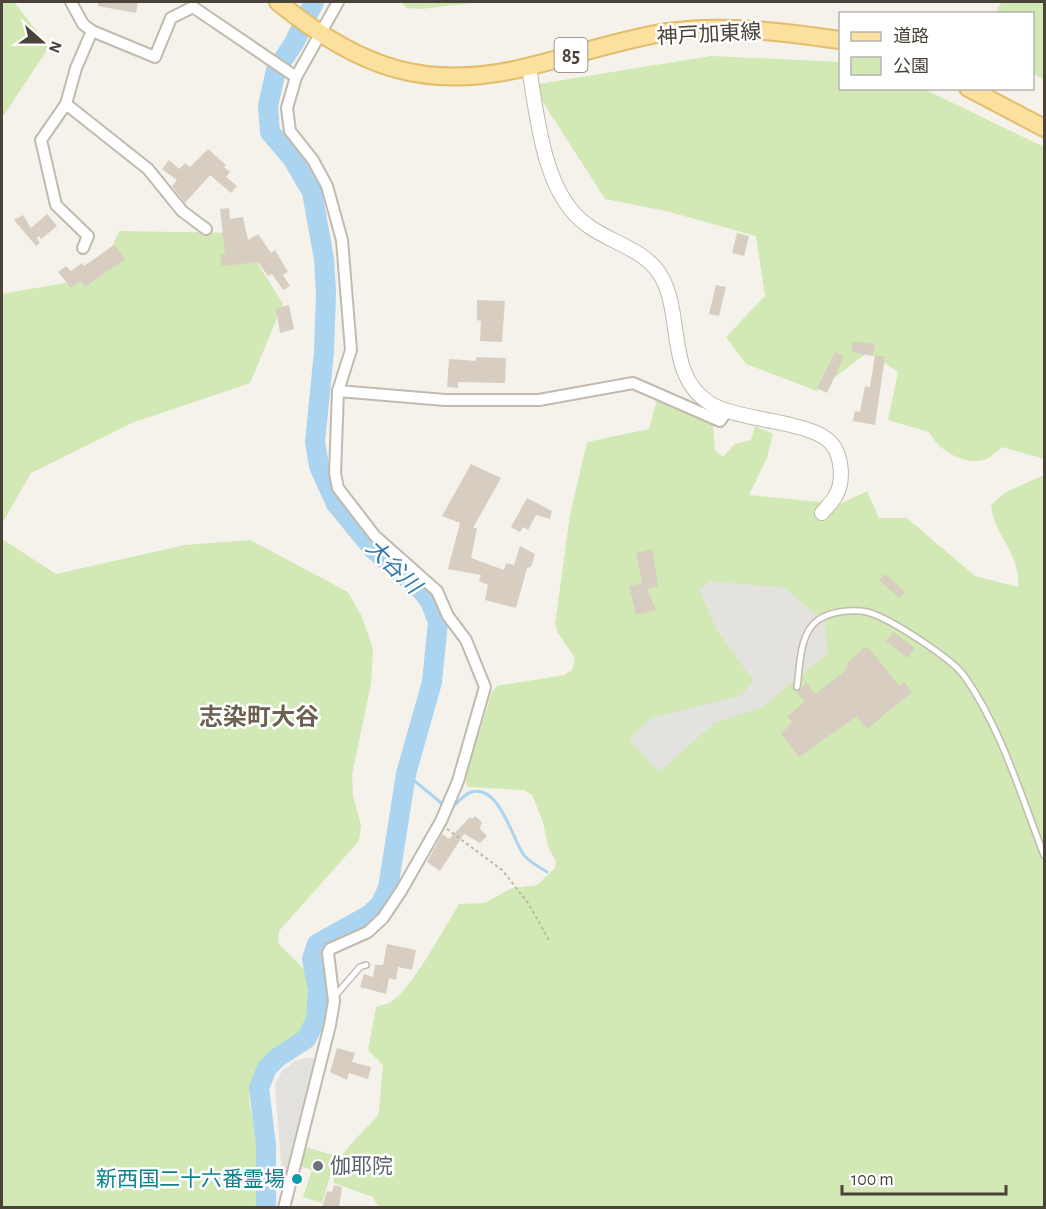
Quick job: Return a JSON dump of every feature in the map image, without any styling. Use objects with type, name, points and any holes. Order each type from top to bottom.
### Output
[{"type":"main road","name":"神戸加東線","points":[[278,2],[315,31],[357,55],[398,70],[432,78],[492,74],[529,67],[668,32],[757,28],[839,40]]},
{"type":"main road","points":[[972,90],[1044,128]]},
{"type":"street","points":[[71,2],[83,24],[92,31],[155,57],[171,18],[193,7],[293,75]]},
{"type":"street","points":[[284,1208],[330,1025],[333,998],[328,953],[368,932],[383,918],[441,821],[467,758],[485,687],[466,640],[448,616],[437,591],[375,536],[338,488],[335,473],[338,391],[351,350],[342,240],[327,186],[313,160],[290,131],[287,108],[293,75],[315,31],[338,2]]},
{"type":"street","points":[[83,248],[88,236],[54,200],[41,140],[66,104],[76,68],[92,31]]},
{"type":"street","points":[[529,67],[543,144],[552,175],[563,198],[585,225],[643,256],[661,276],[669,298],[684,372],[700,394],[727,411],[814,432],[831,442],[841,468],[838,493],[822,513]]},
{"type":"street","points":[[66,104],[148,169],[182,211],[206,229]]},
{"type":"street","points":[[338,391],[445,400],[539,400],[633,383],[720,420],[727,411]]},
{"type":"lane","points":[[797,687],[804,641],[818,620],[837,612],[868,612],[948,659],[964,674],[995,732],[1044,855]]},
{"type":"lane","points":[[333,998],[360,967],[366,965]]},
{"type":"path","points":[[441,821],[460,840],[502,870],[528,903],[550,942]]},
{"type":"green space","points":[[2,2],[14,2],[49,47],[2,118]]},
{"type":"green space","points":[[401,2],[483,2],[421,9],[406,8]]},
{"type":"green space","points":[[1001,2],[1044,2],[1044,80],[1034,74],[1034,12],[996,12]]},
{"type":"green space","points":[[711,56],[839,62],[839,90],[926,90],[1044,147],[1044,459],[1002,447],[986,459],[970,461],[961,459],[945,451],[929,432],[888,420],[898,372],[868,352],[817,391],[746,364],[726,337],[765,296],[756,236],[666,211],[605,199],[532,85]]},
{"type":"green space","points":[[119,231],[239,233],[283,304],[250,383],[132,423],[31,473],[2,524],[2,294],[99,277]]},
{"type":"green space","points":[[657,399],[713,425],[715,450],[723,457],[735,444],[751,440],[755,426],[773,434],[767,458],[749,495],[840,504],[867,491],[879,518],[907,518],[975,576],[1018,587],[1018,575],[1012,554],[997,526],[991,505],[1006,492],[1044,475],[1044,1207],[379,1208],[373,1197],[334,1183],[334,1174],[342,1156],[377,1117],[379,1111],[383,1065],[368,1050],[376,1007],[389,1003],[407,987],[459,904],[485,903],[512,888],[537,885],[555,868],[556,861],[548,847],[543,822],[532,795],[524,790],[468,787],[465,778],[492,692],[497,686],[564,675],[572,670],[575,658],[558,633],[555,624],[570,515],[587,442],[649,429]]},
{"type":"green space","points":[[2,539],[56,574],[185,545],[250,540],[348,592],[362,617],[373,649],[371,684],[352,775],[353,796],[361,825],[359,841],[279,931],[278,943],[307,974],[314,1000],[310,1019],[301,1035],[266,1059],[252,1079],[250,1102],[260,1147],[261,1164],[255,1207],[2,1207]]},
{"type":"green space","points":[[306,1147],[336,1156],[322,1203],[303,1197],[312,1170],[300,1166]]},
{"type":"shaded area","points":[[710,581],[785,588],[825,622],[828,653],[762,707],[714,723],[659,772],[629,739],[651,718],[742,695],[753,680],[718,632],[699,590]]},
{"type":"shaded area","points":[[316,1058],[286,1184],[282,1178],[275,1084],[282,1071],[295,1061]]},
{"type":"building","points":[[98,2],[138,2],[136,13],[98,6]]},
{"type":"building","points":[[208,149],[226,165],[224,167],[230,172],[226,177],[237,186],[231,193],[210,175],[185,203],[172,186],[177,180],[162,169],[169,160],[179,169],[185,163],[190,167]]},
{"type":"building","points":[[229,208],[230,219],[243,217],[248,240],[258,234],[271,253],[275,250],[288,272],[283,275],[290,286],[283,290],[272,274],[268,276],[258,262],[222,266],[220,255],[225,254],[220,209]]},
{"type":"building","points":[[47,214],[57,226],[41,239],[39,236],[37,238],[40,243],[36,246],[14,220],[23,215],[31,228]]},
{"type":"building","points":[[737,233],[749,236],[744,256],[732,253]]},
{"type":"building","points":[[114,245],[125,259],[85,287],[81,281],[71,288],[58,272],[66,266],[71,271],[82,263],[84,266]]},
{"type":"building","points":[[716,285],[726,287],[719,316],[709,314]]},
{"type":"building","points":[[477,300],[505,301],[502,342],[480,341],[481,321],[477,320]]},
{"type":"building","points":[[289,305],[294,329],[280,333],[276,308]]},
{"type":"building","points":[[853,341],[875,344],[873,356],[851,352]]},
{"type":"building","points":[[835,352],[844,356],[827,393],[817,388]]},
{"type":"building","points":[[875,355],[885,357],[875,425],[853,421],[855,411],[860,412],[865,386],[870,387]]},
{"type":"building","points":[[476,357],[506,358],[505,383],[458,382],[458,388],[447,387],[449,359],[476,361]]},
{"type":"building","points":[[471,464],[501,478],[473,528],[477,528],[471,558],[504,570],[506,563],[514,565],[520,546],[535,554],[531,567],[527,568],[516,608],[485,600],[488,585],[479,581],[481,575],[448,569],[460,523],[442,516]]},
{"type":"building","points":[[527,498],[552,511],[550,519],[536,515],[528,530],[523,527],[520,532],[511,527]]},
{"type":"building","points":[[652,549],[658,586],[647,589],[656,610],[636,615],[629,586],[642,583],[636,553]]},
{"type":"building","points":[[885,574],[905,592],[899,598],[879,580]]},
{"type":"building","points":[[893,632],[915,648],[907,658],[886,641]]},
{"type":"building","points":[[865,647],[870,649],[899,686],[904,682],[912,692],[867,729],[857,716],[799,757],[781,734],[792,722],[787,716],[805,702],[796,692],[806,682],[815,694],[846,670],[848,662]]},
{"type":"building","points":[[475,816],[482,822],[480,829],[487,836],[480,843],[464,834],[440,871],[427,862],[442,834],[449,839],[470,817],[472,819]]},
{"type":"building","points":[[387,944],[416,950],[412,970],[398,967],[396,980],[389,978],[386,994],[360,987],[364,974],[373,977],[375,965],[383,965]]},
{"type":"building","points":[[337,1048],[355,1053],[352,1062],[371,1067],[368,1079],[349,1073],[347,1080],[330,1072]]},
{"type":"building","points":[[334,1185],[342,1187],[339,1208],[322,1208],[327,1191],[332,1192]]},
{"type":"waterway","name":"大谷川","points":[[266,1208],[266,1145],[259,1088],[267,1068],[277,1058],[306,1039],[316,1020],[318,990],[312,959],[317,944],[369,915],[380,905],[388,888],[406,774],[432,682],[438,622],[430,601],[423,592],[373,549],[336,504],[319,466],[315,442],[324,352],[326,293],[324,259],[312,192],[292,158],[270,132],[268,106],[276,70],[294,43],[314,2]]},
{"type":"waterway","points":[[406,774],[445,806]]},
{"type":"waterway","points":[[451,808],[469,793],[480,791],[489,795],[504,814],[524,855],[547,872]]},
{"type":"place","name":"伽耶院","points":[[318,1166]]},
{"type":"place","name":"新西国二十六番霊場","points":[[297,1179]]},
{"type":"district","name":"志染町大谷","points":[[259,717]]}]
